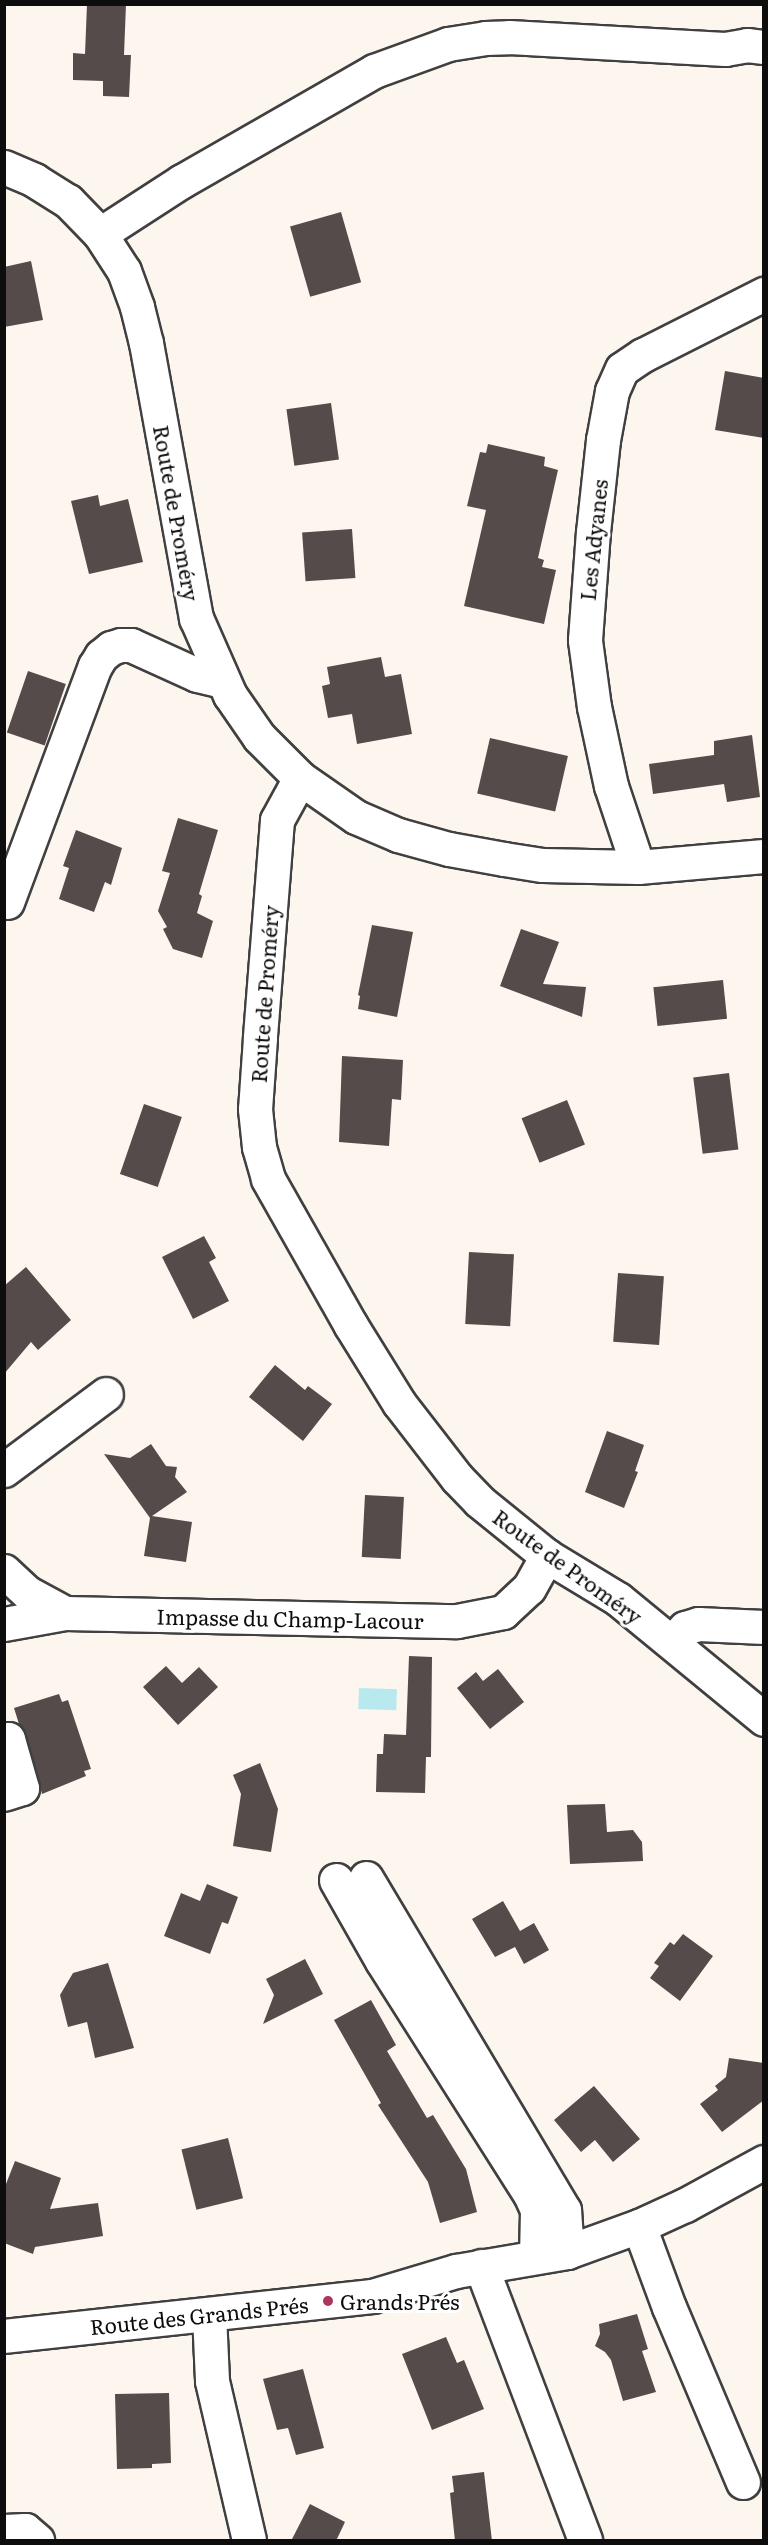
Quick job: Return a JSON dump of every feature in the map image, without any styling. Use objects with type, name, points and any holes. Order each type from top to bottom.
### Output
[{"type":"street","points":[[100,234],[182,181],[374,72],[448,44],[509,37],[725,49],[747,45],[764,47]]},
{"type":"street","name":"Route de Proméry","points":[[4,167],[34,180],[68,201],[100,234],[124,271],[137,307],[196,618],[223,681],[259,737],[300,778],[277,820],[261,1014],[255,1109],[259,1147],[268,1179],[350,1324],[399,1403],[433,1450],[479,1501],[547,1556],[618,1599],[764,1719]]},
{"type":"street","name":"Les Adyanes","points":[[638,867],[611,786],[594,707],[585,640],[593,532],[612,391],[622,369],[643,355],[764,294]]},
{"type":"street","points":[[7,902],[95,666],[101,656],[111,648],[131,645],[197,675],[223,681]]},
{"type":"street","points":[[300,778],[356,817],[418,842],[543,865],[638,867],[764,856]]},
{"type":"street","points":[[4,1470],[106,1394]]},
{"type":"street","name":"Impasse du Champ-Lacour","points":[[4,1624],[64,1613],[457,1621],[503,1612],[529,1588],[547,1556]]},
{"type":"street","points":[[4,1571],[28,1593],[64,1613]]},
{"type":"street","points":[[672,1642],[685,1628],[698,1624],[764,1627]]},
{"type":"street","points":[[4,1740],[9,1739],[22,1788],[4,1794]]},
{"type":"street","points":[[351,1879],[564,2210],[551,2254]]},
{"type":"street","name":"Route des Grands Prés","points":[[4,2336],[372,2296],[436,2276],[551,2254],[639,2226],[685,2205],[764,2162]]},
{"type":"street","points":[[639,2226],[669,2307],[743,2482]]},
{"type":"street","points":[[480,2266],[585,2541]]},
{"type":"street","points":[[209,2314],[212,2381],[249,2541]]},
{"type":"street","points":[[4,2531],[25,2530],[38,2541]]},
{"type":"water","points":[[359,1688],[397,1689],[396,1710],[358,1709]]},
{"type":"building","points":[[87,4],[126,4],[124,55],[131,55],[129,97],[103,96],[103,81],[73,80],[73,53],[85,54]]},
{"type":"building","points":[[341,212],[361,282],[310,297],[290,227]]},
{"type":"building","points":[[31,261],[43,320],[4,327],[4,267]]},
{"type":"building","points":[[725,371],[764,378],[764,438],[715,430]]},
{"type":"building","points":[[331,403],[339,459],[294,466],[286,409]]},
{"type":"building","points":[[488,444],[545,457],[544,466],[558,470],[538,558],[544,560],[542,567],[556,570],[544,624],[464,606],[486,510],[467,506],[480,452],[486,453]]},
{"type":"building","points":[[98,495],[100,506],[128,499],[143,562],[89,574],[71,501]]},
{"type":"building","points":[[352,529],[355,578],[306,581],[302,532]]},
{"type":"building","points":[[381,657],[385,677],[401,674],[412,734],[357,744],[352,714],[328,718],[322,686],[330,684],[327,667]]},
{"type":"building","points":[[28,671],[66,684],[45,745],[7,732]]},
{"type":"building","points":[[752,735],[760,797],[727,802],[724,784],[653,794],[649,764],[714,755],[714,741]]},
{"type":"building","points":[[490,738],[568,756],[555,812],[477,794]]},
{"type":"building","points":[[178,818],[218,830],[199,894],[202,896],[197,913],[213,921],[202,958],[173,949],[163,929],[167,927],[158,911],[170,873],[162,871]]},
{"type":"building","points":[[76,830],[122,848],[111,885],[105,882],[94,912],[59,899],[69,868],[63,866]]},
{"type":"building","points":[[372,925],[413,932],[397,1017],[358,1009],[360,996],[358,995]]},
{"type":"building","points":[[521,929],[559,942],[543,984],[586,987],[582,1017],[500,986]]},
{"type":"building","points":[[723,980],[727,1019],[657,1026],[653,987]]},
{"type":"building","points":[[342,1056],[403,1060],[401,1100],[392,1099],[389,1146],[339,1142]]},
{"type":"building","points":[[729,1073],[738,1149],[703,1154],[693,1077]]},
{"type":"building","points":[[567,1100],[585,1145],[540,1163],[522,1118]]},
{"type":"building","points":[[144,1104],[182,1117],[158,1187],[120,1174]]},
{"type":"building","points":[[204,1236],[216,1258],[209,1262],[229,1301],[193,1319],[162,1257]]},
{"type":"building","points":[[469,1252],[514,1254],[510,1326],[465,1324]]},
{"type":"building","points":[[26,1267],[71,1320],[38,1350],[31,1342],[4,1374],[4,1286]]},
{"type":"building","points":[[618,1273],[664,1276],[659,1345],[613,1342]]},
{"type":"building","points":[[275,1365],[305,1390],[308,1386],[332,1404],[303,1441],[249,1397]]},
{"type":"building","points":[[607,1431],[644,1445],[635,1471],[638,1472],[624,1508],[585,1492]]},
{"type":"building","points":[[151,1444],[166,1466],[177,1467],[175,1477],[187,1492],[152,1516],[192,1522],[186,1562],[144,1556],[150,1518],[104,1454],[130,1458]]},
{"type":"building","points":[[365,1495],[404,1497],[401,1559],[362,1557]]},
{"type":"building","points":[[409,1656],[432,1657],[431,1757],[426,1757],[425,1793],[376,1792],[377,1754],[383,1754],[384,1734],[406,1735]]},
{"type":"building","points":[[166,1666],[182,1683],[199,1667],[218,1687],[178,1725],[143,1687]]},
{"type":"building","points":[[498,1669],[524,1702],[490,1729],[457,1688],[476,1672],[483,1681]]},
{"type":"building","points":[[59,1694],[62,1702],[68,1700],[91,1769],[84,1771],[86,1776],[42,1794],[26,1734],[19,1724],[14,1708]]},
{"type":"building","points":[[260,1763],[278,1809],[271,1852],[233,1846],[241,1794],[233,1775]]},
{"type":"building","points":[[605,1804],[607,1832],[633,1830],[642,1842],[643,1861],[570,1864],[567,1805]]},
{"type":"building","points":[[207,1884],[238,1897],[228,1924],[222,1922],[210,1954],[164,1936],[181,1893],[200,1901]]},
{"type":"building","points":[[503,1901],[520,1931],[534,1923],[549,1950],[524,1964],[515,1947],[495,1957],[472,1919]]},
{"type":"building","points":[[683,1934],[713,1956],[680,2001],[650,1978],[659,1966],[654,1963],[670,1942],[674,1945]]},
{"type":"building","points":[[305,1959],[323,1994],[263,2024],[274,1995],[266,1979]]},
{"type":"building","points":[[108,1963],[134,2048],[95,2058],[87,2022],[68,2027],[60,1995],[73,1973]]},
{"type":"building","points":[[371,2000],[396,2045],[387,2051],[427,2118],[433,2115],[466,2169],[477,2212],[440,2223],[428,2182],[378,2105],[381,2103],[334,2020]]},
{"type":"building","points":[[729,2058],[764,2063],[764,2100],[722,2132],[700,2104],[718,2090],[715,2086],[726,2077]]},
{"type":"building","points":[[594,2086],[640,2139],[613,2162],[595,2140],[581,2152],[554,2120]]},
{"type":"building","points":[[228,2138],[243,2198],[196,2210],[181,2150]]},
{"type":"building","points":[[15,2161],[61,2178],[50,2209],[98,2203],[103,2236],[35,2247],[33,2254],[4,2243],[4,2189]]},
{"type":"building","points":[[637,2314],[648,2349],[642,2351],[656,2392],[623,2401],[611,2360],[605,2352],[595,2346],[600,2334],[599,2324]]},
{"type":"building","points":[[446,2337],[457,2363],[464,2360],[484,2409],[432,2430],[402,2354]]},
{"type":"building","points":[[303,2369],[324,2448],[296,2455],[288,2428],[277,2430],[263,2379]]},
{"type":"building","points":[[169,2393],[171,2463],[152,2464],[152,2468],[117,2469],[115,2394]]},
{"type":"building","points":[[484,2472],[492,2541],[455,2541],[450,2493],[454,2492],[452,2476]]},
{"type":"building","points":[[310,2504],[345,2522],[336,2541],[291,2541]]},
{"type":"place","name":"Grands Prés","points":[[328,2301]]}]
